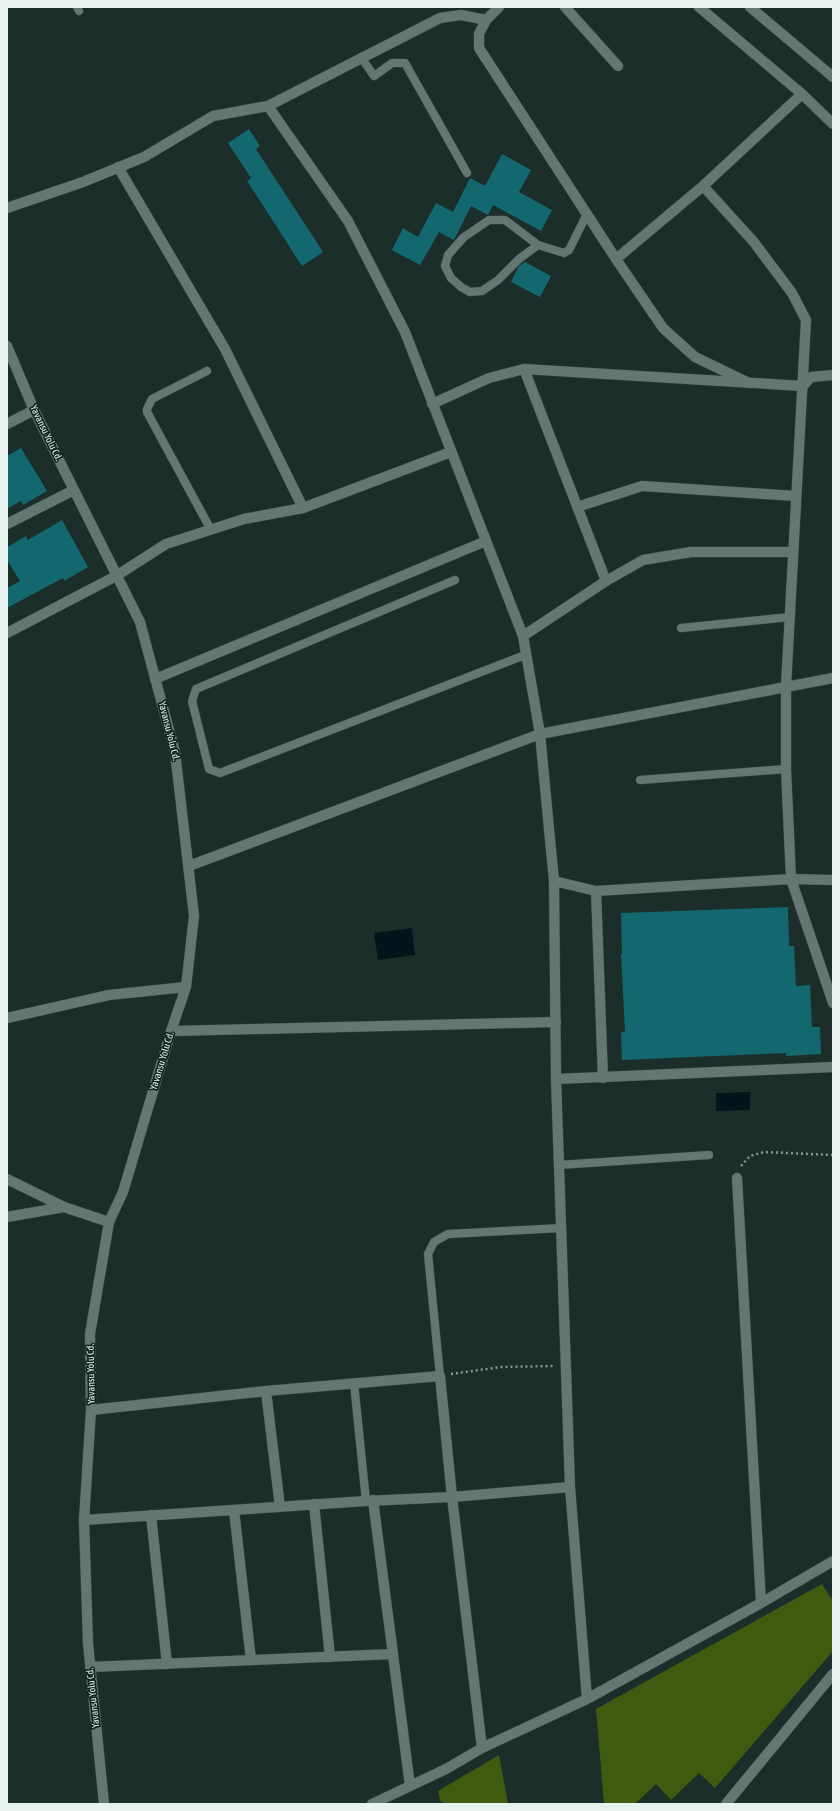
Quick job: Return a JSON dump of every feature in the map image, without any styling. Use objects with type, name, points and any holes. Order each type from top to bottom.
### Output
[{"type":"street","points":[[499,7],[486,20],[479,34],[479,48],[616,259],[663,328],[695,357],[749,383]]},
{"type":"street","points":[[566,7],[618,66]]},
{"type":"street","points":[[699,7],[802,94],[833,124]]},
{"type":"street","points":[[750,7],[833,77]]},
{"type":"street","points":[[7,208],[144,157],[213,116],[268,106],[361,57],[440,18],[461,15],[486,20]]},
{"type":"street","points":[[616,259],[702,186],[802,94]]},
{"type":"street","points":[[268,106],[348,221],[405,332],[523,636],[525,655],[540,734],[554,881],[556,1079],[570,1487],[587,1699]]},
{"type":"street","points":[[118,167],[225,349],[303,508]]},
{"type":"street","points":[[702,186],[753,241],[792,293],[806,320],[786,686],[786,769],[791,879],[833,1003]]},
{"type":"street","name":"Yavansu Yolu Cd.","points":[[7,346],[34,410],[140,622],[176,752],[194,916],[186,987],[171,1030],[123,1192],[109,1222],[90,1334],[92,1410],[84,1520],[88,1643],[104,1804]]},
{"type":"street","points":[[432,404],[489,378],[524,368],[803,386]]},
{"type":"street","points":[[524,368],[606,581]]},
{"type":"street","points":[[803,386],[811,377],[833,375]]},
{"type":"street","points":[[7,424],[34,410]]},
{"type":"street","points":[[7,633],[116,576],[166,544],[244,519],[303,508],[451,452]]},
{"type":"street","points":[[577,506],[642,486],[796,496]]},
{"type":"street","points":[[7,524],[74,490]]},
{"type":"street","points":[[155,679],[486,541]]},
{"type":"street","points":[[523,636],[606,581],[643,560],[691,552],[794,552]]},
{"type":"street","points":[[189,866],[540,734],[833,678]]},
{"type":"street","points":[[554,881],[596,892],[791,879],[833,880]]},
{"type":"street","points":[[596,892],[603,1078]]},
{"type":"street","points":[[7,1018],[109,995],[186,987]]},
{"type":"street","points":[[171,1030],[556,1022]]},
{"type":"street","points":[[556,1079],[833,1067]]},
{"type":"street","points":[[737,1178],[761,1603]]},
{"type":"street","points":[[7,1179],[64,1207],[109,1222]]},
{"type":"street","points":[[7,1217],[64,1207]]},
{"type":"street","points":[[92,1410],[266,1391],[440,1376],[452,1497],[482,1748]]},
{"type":"street","points":[[266,1391],[280,1507]]},
{"type":"street","points":[[84,1520],[370,1500],[452,1497],[570,1487]]},
{"type":"street","points":[[370,1500],[393,1654],[410,1786]]},
{"type":"street","points":[[314,1504],[330,1657]]},
{"type":"street","points":[[234,1510],[251,1660]]},
{"type":"street","points":[[151,1515],[167,1664]]},
{"type":"street","points":[[372,1804],[446,1769],[482,1748],[587,1699],[761,1603],[833,1561]]},
{"type":"street","points":[[90,1667],[393,1654]]},
{"type":"street","points":[[726,1804],[833,1674]]},
{"type":"lane","points":[[361,57],[374,76],[392,63],[405,63],[467,173]]},
{"type":"lane","points":[[538,246],[519,259],[498,280],[482,291],[470,292],[460,287],[451,278],[445,266],[448,255],[464,237],[489,220],[505,220],[538,246],[564,252],[569,250],[587,214]]},
{"type":"lane","points":[[207,371],[152,399],[147,412],[212,530]]},
{"type":"lane","points":[[455,580],[196,688],[192,701],[209,769],[220,773],[525,655]]},
{"type":"lane","points":[[681,628],[790,617]]},
{"type":"lane","points":[[640,780],[786,769]]},
{"type":"lane","points":[[559,1165],[709,1155]]},
{"type":"lane","points":[[440,1376],[428,1254],[434,1242],[448,1234],[561,1228]]},
{"type":"lane","points":[[354,1383],[370,1500]]},
{"type":"path","points":[[737,1178],[738,1172],[744,1160],[757,1153],[833,1155]]},
{"type":"path","points":[[440,1376],[501,1367],[566,1366]]},
{"type":"green space","points":[[822,1584],[833,1601],[833,1651],[715,1788],[699,1773],[671,1800],[656,1784],[635,1804],[604,1804],[596,1709]]},
{"type":"green space","points":[[499,1755],[508,1804],[444,1804],[440,1800],[438,1791]]},
{"type":"shaded area","points":[[412,928],[415,955],[378,960],[374,933]]},
{"type":"shaded area","points":[[750,1092],[750,1110],[716,1111],[716,1093]]},
{"type":"building","points":[[249,129],[260,146],[256,149],[323,252],[302,266],[247,181],[251,178],[228,143]]},
{"type":"building","points":[[502,154],[531,170],[519,192],[552,210],[541,231],[493,205],[488,215],[471,206],[454,240],[439,232],[420,265],[392,250],[403,228],[418,237],[436,203],[453,212],[470,178],[485,186]]},
{"type":"building","points":[[525,262],[551,276],[540,297],[511,282],[519,266]]},
{"type":"building","points":[[21,448],[47,491],[23,505],[21,501],[7,509],[7,456]]},
{"type":"building","points":[[62,520],[88,567],[64,581],[63,578],[7,608],[7,588],[20,581],[7,560],[7,547],[26,536],[28,540]]},
{"type":"building","points":[[788,907],[789,946],[794,946],[796,986],[810,985],[812,1027],[820,1027],[821,1054],[786,1056],[786,1053],[622,1060],[621,1032],[625,1032],[621,954],[621,913]]}]
